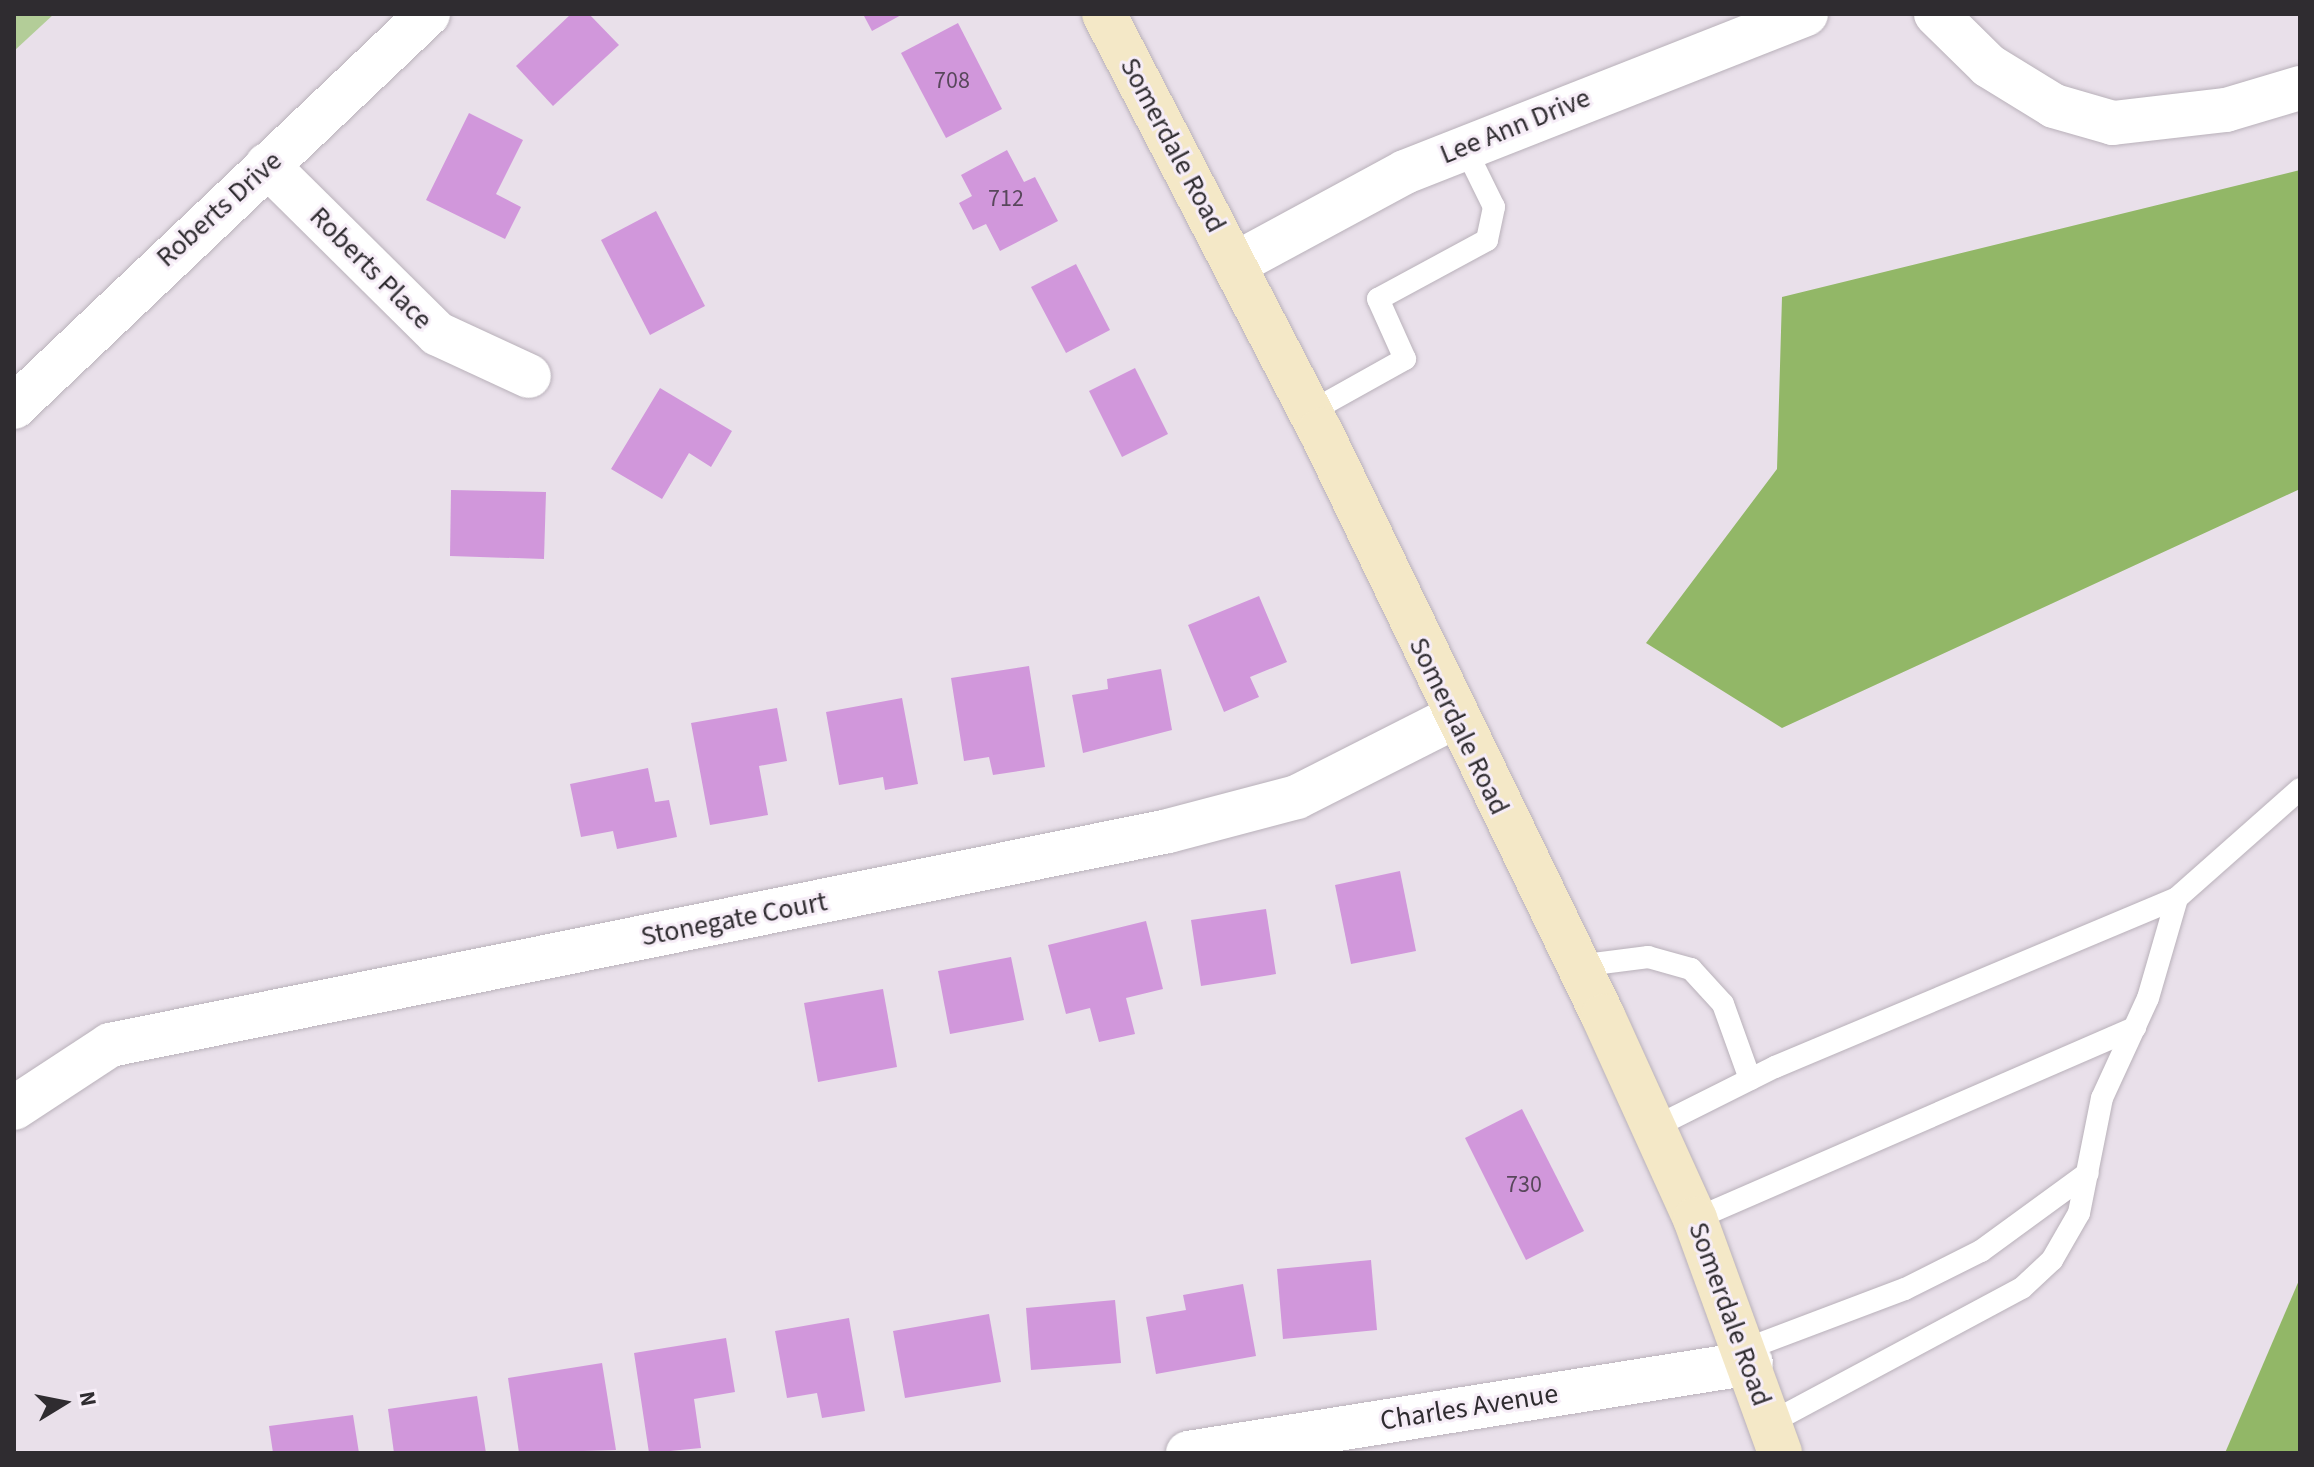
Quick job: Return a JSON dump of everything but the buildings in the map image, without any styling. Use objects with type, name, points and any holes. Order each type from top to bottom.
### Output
[{"type":"main road","name":"Somerdale Road","points":[[1104,14],[1310,412],[1453,718],[1578,966],[1695,1219],[1748,1356],[1775,1438]]},
{"type":"street","name":"Roberts Drive","points":[[14,407],[428,14]]},
{"type":"street","name":"Lee Ann Drive","points":[[1235,264],[1464,146],[1806,14]]},
{"type":"street","points":[[1936,14],[1989,66],[2041,98],[2113,123],[2226,110],[2300,88]]},
{"type":"street","name":"Roberts Place","points":[[267,165],[438,334],[529,376]]},
{"type":"street","name":"Stonegate Court","points":[[14,1108],[110,1045],[1168,831],[1297,797],[1453,718]]},
{"type":"street","name":"Charles Avenue","points":[[1188,1453],[1748,1356]]},
{"type":"lane","points":[[1310,412],[1405,359],[1378,299],[1487,240],[1494,207],[1464,146]]},
{"type":"lane","points":[[1651,1129],[1750,1079],[2177,898],[2300,789]]},
{"type":"lane","points":[[1775,1438],[2022,1288],[2068,1238],[2088,1173],[2102,1098],[2135,1028],[2177,898]]},
{"type":"lane","points":[[1578,966],[1648,957],[1691,969],[1723,1004],[1750,1079]]},
{"type":"lane","points":[[1695,1219],[2135,1028]]},
{"type":"lane","points":[[1748,1356],[1905,1289],[1981,1251],[2088,1173]]},
{"type":"green space","points":[[14,14],[54,14],[14,51]]},
{"type":"green space","points":[[2300,170],[2300,489],[1782,728],[1646,643],[1777,469],[1782,297]]},
{"type":"green space","points":[[2300,1278],[2300,1453],[2225,1453]]}]
